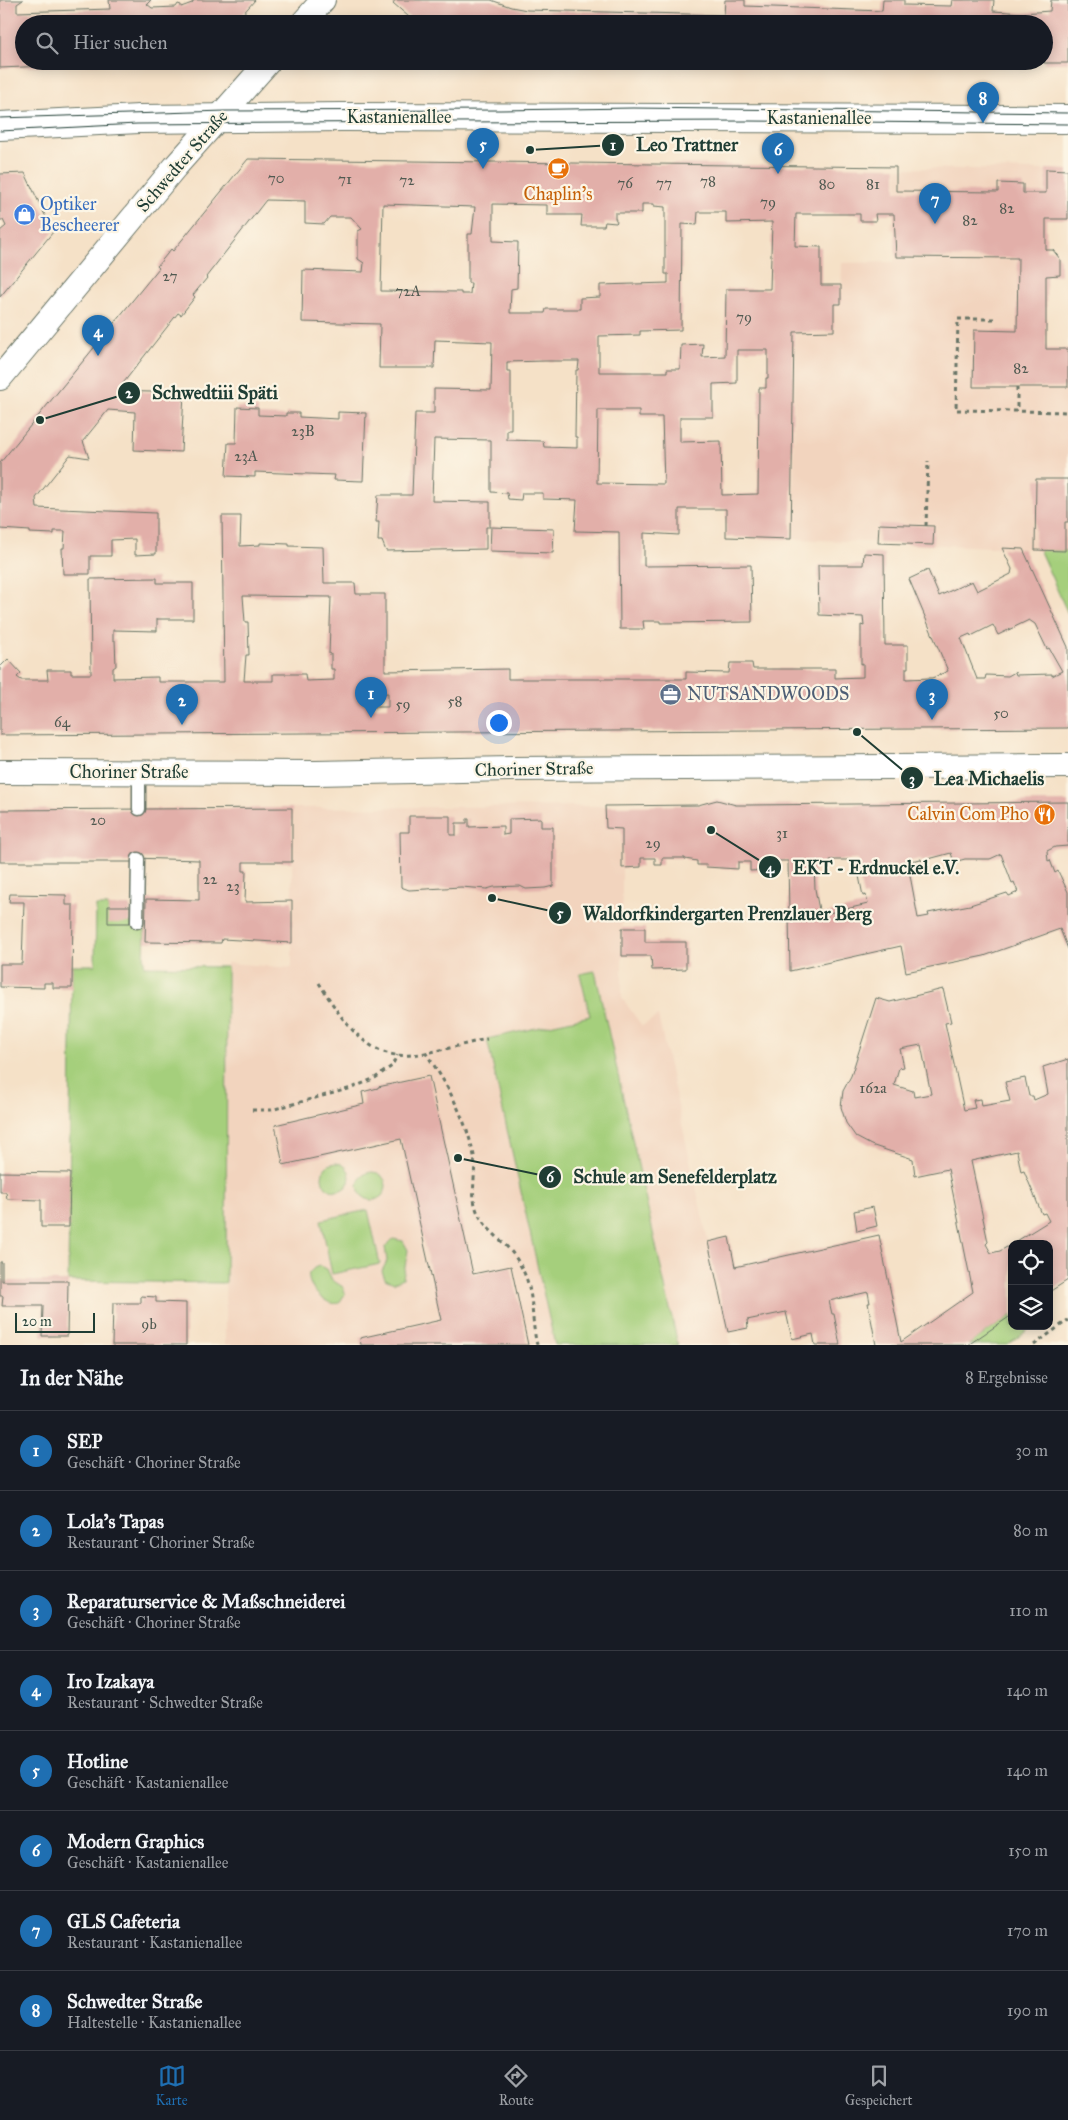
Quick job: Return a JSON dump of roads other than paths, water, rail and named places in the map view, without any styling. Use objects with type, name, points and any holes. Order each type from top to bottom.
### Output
[{"type":"street","points":[[310,15],[323,0]]},
{"type":"street","name":"Schwedter Straße","points":[[0,378],[125,227],[261,70]]},
{"type":"street","name":"Kastanienallee","points":[[0,126],[139,119],[219,118],[1068,119]]},
{"type":"street","name":"Choriner Straße","points":[[0,772],[140,771],[316,774],[510,769],[1068,766]]},
{"type":"lane","points":[[139,809],[140,771]]},
{"type":"lane","points":[[137,922],[138,859]]},
{"type":"tram line","points":[[0,118],[225,111],[633,108],[1068,113]]},
{"type":"tram line","points":[[0,131],[137,124],[748,121],[1068,124]]},
{"type":"place","name":"Schwedter Straße","points":[[983,123]]},
{"type":"place","name":"Leo Trattner","points":[[530,150]]},
{"type":"place","name":"Hotline","points":[[483,169]]},
{"type":"place","name":"Chaplin's","points":[[558,169]]},
{"type":"place","name":"Modern Graphics","points":[[778,174]]},
{"type":"place","name":"Optiker Bescheerer","points":[[24,214]]},
{"type":"place","name":"GLS Cafeteria","points":[[935,224]]},
{"type":"place","name":"Iro Izakaya","points":[[98,356]]},
{"type":"place","name":"Schwedtiii Späti","points":[[40,420]]},
{"type":"place","name":"NUTSANDWOODS","points":[[671,694]]},
{"type":"place","name":"SEP","points":[[371,718]]},
{"type":"place","name":"Reparaturservice & Maßschneiderei","points":[[932,720]]},
{"type":"place","name":"Lola's Tapas","points":[[182,725]]},
{"type":"place","name":"Lea Michaelis","points":[[857,732]]},
{"type":"place","name":"Calvin Com Pho","points":[[1045,814]]},
{"type":"place","name":"EKT - Erdnuckel e.V.","points":[[711,830]]},
{"type":"place","name":"Waldorfkindergarten Prenzlauer Berg","points":[[492,898]]},
{"type":"place","name":"Schule am Senefelderplatz","points":[[458,1158]]}]
